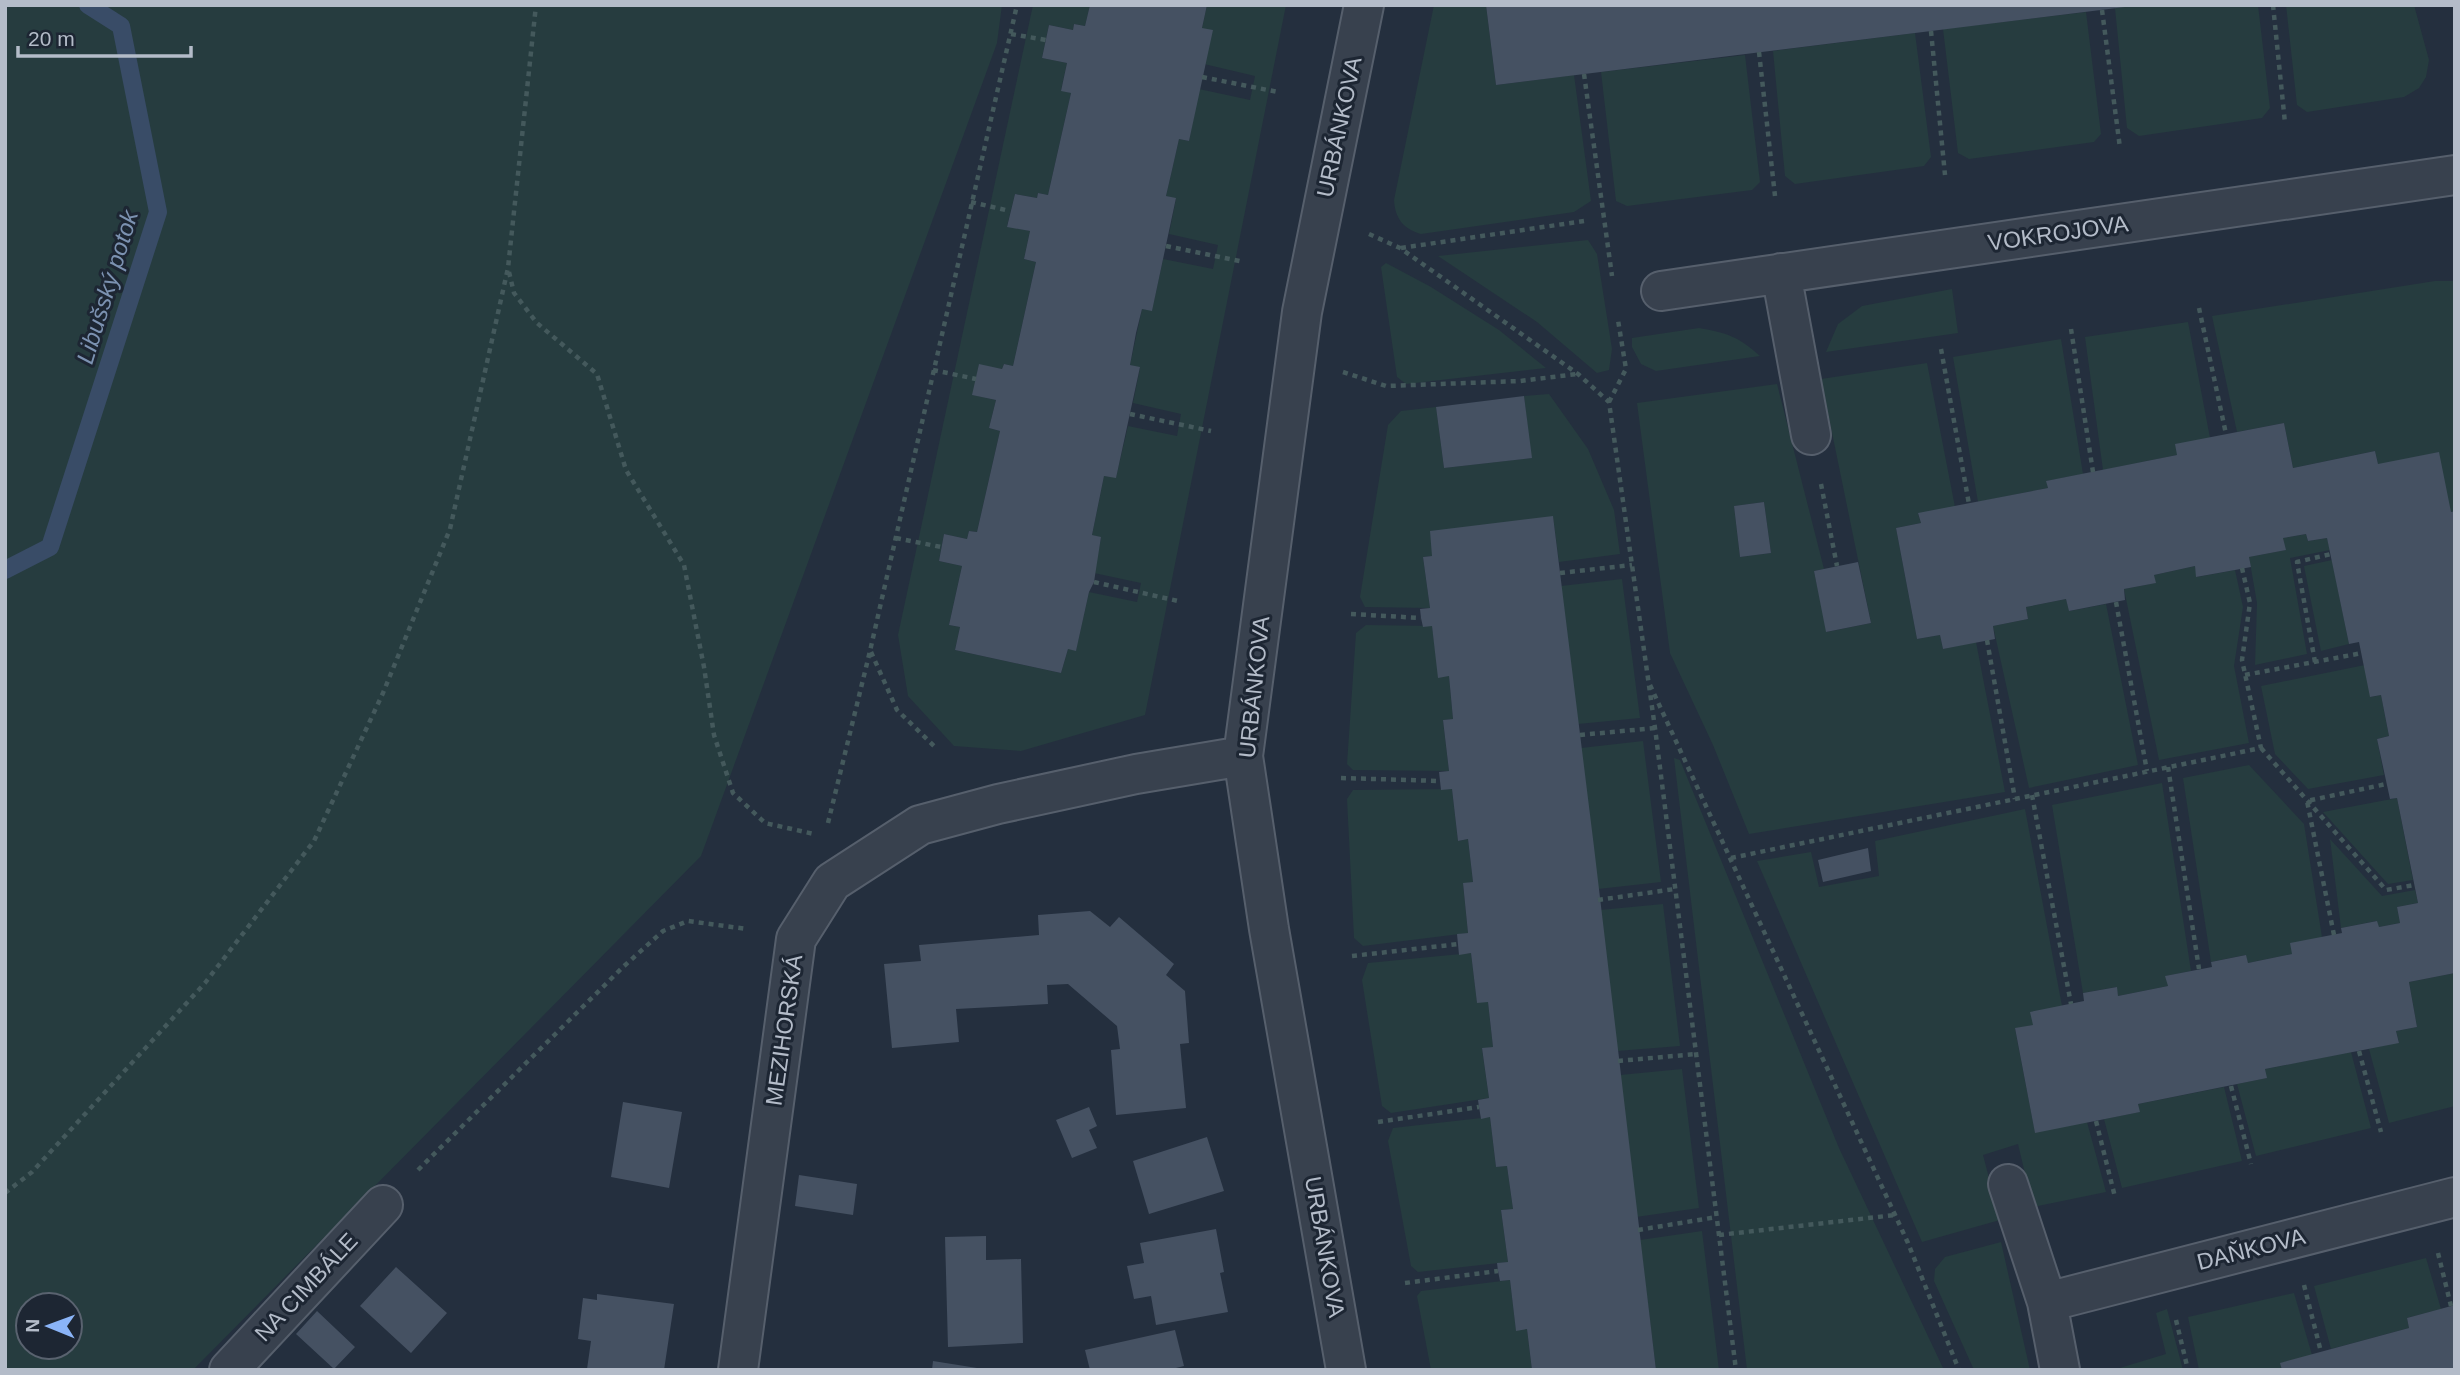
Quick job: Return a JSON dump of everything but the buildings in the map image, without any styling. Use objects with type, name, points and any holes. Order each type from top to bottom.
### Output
[{"type":"street","name":"URBÁNKOVA","points":[[1346,1370],[1269,929],[1242,756],[1296,356],[1322,208],[1364,5]]},
{"type":"street","name":"VOKROJOVA","points":[[1661,291],[2455,175]]},
{"type":"street","points":[[1781,273],[1811,435]]},
{"type":"street","name":"MEZIHORSKÁ","points":[[738,1370],[796,939],[832,882],[920,825],[998,804],[1123,777],[1242,756]]},
{"type":"street","points":[[2008,1184],[2048,1301],[2060,1370]]},
{"type":"street","name":"DAŇKOVA","points":[[2048,1301],[2455,1197]]},
{"type":"street","name":"NA CIMBÁLE","points":[[229,1370],[383,1205]]},
{"type":"path","points":[[5,1193],[32,1172],[205,983],[314,841],[383,693],[450,529],[508,268],[536,5]]},
{"type":"path","points":[[828,824],[1017,5]]},
{"type":"path","points":[[2273,5],[2285,123]]},
{"type":"path","points":[[2102,10],[2120,148]]},
{"type":"path","points":[[1931,31],[1945,175]]},
{"type":"path","points":[[1011,34],[1046,40]]},
{"type":"path","points":[[1759,52],[1775,196]]},
{"type":"path","points":[[1584,74],[1603,218]]},
{"type":"path","points":[[1202,77],[1278,92]]},
{"type":"path","points":[[971,202],[1010,211]]},
{"type":"path","points":[[1322,208],[1400,248],[1578,374],[1609,401],[1655,728],[1736,1370]]},
{"type":"path","points":[[1400,248],[1584,220]]},
{"type":"path","points":[[1166,246],[1244,262]]},
{"type":"path","points":[[508,268],[514,293],[537,323],[597,374],[626,470],[684,565],[714,735],[733,793],[765,823],[825,837]]},
{"type":"path","points":[[2199,309],[2226,434]]},
{"type":"path","points":[[2071,329],[2093,472]]},
{"type":"path","points":[[1941,349],[1969,504]]},
{"type":"path","points":[[1296,356],[1386,386],[1520,381],[1578,374]]},
{"type":"path","points":[[933,370],[976,379]]},
{"type":"path","points":[[1130,414],[1212,431]]},
{"type":"path","points":[[1811,435],[1837,566]]},
{"type":"path","points":[[896,538],[941,547]]},
{"type":"path","points":[[2315,662],[2297,562],[2331,554]]},
{"type":"path","points":[[1560,573],[1632,565]]},
{"type":"path","points":[[2242,568],[2250,603],[2242,660],[2261,748],[2386,890],[2414,885]]},
{"type":"path","points":[[1094,582],[1178,601]]},
{"type":"path","points":[[2116,601],[2147,771]]},
{"type":"path","points":[[1351,614],[1421,618]]},
{"type":"path","points":[[1987,640],[2015,799]]},
{"type":"path","points":[[870,651],[897,710],[937,749]]},
{"type":"path","points":[[2245,675],[2362,653]]},
{"type":"path","points":[[1648,679],[1895,1215],[1959,1370]]},
{"type":"path","points":[[1580,735],[1655,728]]},
{"type":"path","points":[[1731,858],[2261,748]]},
{"type":"path","points":[[2168,767],[2199,969]]},
{"type":"path","points":[[1341,778],[1440,781]]},
{"type":"path","points":[[2307,801],[2386,784]]},
{"type":"path","points":[[2032,795],[2071,1004]]},
{"type":"path","points":[[2307,801],[2334,935]]},
{"type":"path","points":[[1598,900],[1675,889]]},
{"type":"path","points":[[383,1205],[623,967],[663,931],[688,921],[752,929]]},
{"type":"path","points":[[1352,956],[1459,944]]},
{"type":"path","points":[[2359,1051],[2381,1132]]},
{"type":"path","points":[[1618,1061],[1696,1054]]},
{"type":"path","points":[[2231,1086],[2251,1164]]},
{"type":"path","points":[[1378,1122],[1479,1107]]},
{"type":"path","points":[[2096,1121],[2115,1198]]},
{"type":"path","points":[[1719,1235],[1895,1215]]},
{"type":"path","points":[[1638,1230],[1717,1217]]},
{"type":"path","points":[[2435,1240],[2451,1306]]},
{"type":"path","points":[[1405,1283],[1498,1271]]},
{"type":"path","points":[[2300,1272],[2321,1352]]},
{"type":"path","points":[[2175,1315],[2188,1370]]},
{"type":"green space","points":[[5,5],[1002,5],[997,43],[701,856],[193,1370],[5,1370]]},
{"type":"green space","points":[[1033,5],[1090,5],[1085,26],[1074,24],[1073,30],[1049,25],[1042,58],[1067,63],[1061,90],[1071,93],[1048,195],[1038,193],[1037,198],[1015,194],[1007,226],[1030,231],[1024,259],[1036,262],[1013,366],[1004,364],[1002,369],[979,365],[973,395],[996,400],[989,428],[1000,431],[977,532],[969,531],[967,539],[944,534],[939,561],[962,566],[949,625],[960,627],[955,650],[1061,673],[1068,649],[1076,650],[1089,592],[1137,602],[1141,583],[1094,573],[1101,538],[1092,535],[1104,476],[1116,477],[1128,426],[1177,436],[1181,414],[1133,403],[1140,368],[1130,365],[1142,309],[1152,310],[1163,259],[1213,269],[1218,245],[1169,234],[1176,199],[1166,196],[1179,139],[1189,141],[1199,89],[1250,100],[1255,76],[1204,64],[1202,28],[1207,5],[1286,5],[1145,715],[1021,751],[954,746],[908,696],[898,635]]},
{"type":"green space","points":[[1434,5],[1486,5],[1496,85],[1574,75],[1591,201],[1574,212],[1421,234],[1401,222],[1394,200]]},
{"type":"green space","points":[[2138,5],[2258,5],[2270,108],[2262,118],[2139,136],[2127,128],[2115,8]]},
{"type":"green space","points":[[2286,5],[2414,5],[2429,60],[2426,77],[2419,88],[2404,97],[2307,112],[2297,105]]},
{"type":"green space","points":[[2086,12],[2101,134],[2094,142],[1969,159],[1958,153],[1943,29]]},
{"type":"green space","points":[[1915,33],[1931,157],[1924,166],[1795,184],[1785,176],[1773,51]]},
{"type":"green space","points":[[1745,55],[1760,182],[1752,190],[1627,206],[1616,201],[1601,72]]},
{"type":"green space","points":[[1588,240],[1597,254],[1612,349],[1609,370],[1597,373],[1537,322],[1438,256]]},
{"type":"green space","points":[[1386,263],[1431,287],[1499,330],[1546,368],[1406,384],[1397,377],[1381,267]]},
{"type":"green space","points":[[2435,281],[2455,281],[2455,511],[2451,512],[2378,464],[2375,451],[2293,468],[2284,423],[2237,432],[2212,316]]},
{"type":"green space","points":[[1952,289],[1958,333],[1826,352],[1838,324],[1862,306]]},
{"type":"green space","points":[[2188,322],[2210,438],[2177,455],[2103,470],[2085,337]]},
{"type":"green space","points":[[1699,328],[1732,336],[1760,356],[1656,371],[1641,364],[1632,347],[1632,338]]},
{"type":"green space","points":[[2061,339],[2083,474],[2047,481],[2048,488],[1978,502],[1953,357]]},
{"type":"green space","points":[[1927,363],[1955,507],[1918,514],[1921,523],[1896,528],[1917,639],[1940,635],[1943,649],[1976,642],[2005,792],[1749,834],[1713,745],[1670,653],[1637,403],[1777,384],[1824,569],[1814,571],[1827,632],[1871,623],[1821,379]],"holes":[[[1764,502],[1771,553],[1740,557],[1734,506]]]},
{"type":"green space","points":[[1549,394],[1588,449],[1614,510],[1620,554],[1559,562],[1553,517],[1423,557],[1430,608],[1365,607],[1360,597],[1388,425],[1401,411],[1436,407],[1444,468],[1531,458],[1524,396]]},
{"type":"green space","points":[[2306,534],[2308,541],[2327,538],[2330,550],[2290,558],[2307,654],[2255,665],[2257,603],[2249,557],[2285,550],[2283,538]]},
{"type":"green space","points":[[2332,560],[2349,644],[2321,651],[2304,566]]},
{"type":"green space","points":[[2195,566],[2197,577],[2235,570],[2243,607],[2234,666],[2249,743],[2159,760],[2124,589],[2155,583],[2154,575]]},
{"type":"green space","points":[[1622,579],[1640,718],[1578,724],[1561,586]]},
{"type":"green space","points":[[2066,599],[2070,611],[2106,604],[2138,765],[2029,788],[1993,626],[2028,619],[2026,607]]},
{"type":"green space","points":[[1366,625],[1432,626],[1439,677],[1449,676],[1453,719],[1443,720],[1449,771],[1353,770],[1347,764],[1356,633]]},
{"type":"green space","points":[[2365,665],[2371,697],[2381,695],[2389,736],[2377,739],[2384,775],[2308,789],[2275,754],[2261,686]]},
{"type":"green space","points":[[1643,741],[1661,882],[1598,889],[1581,748]]},
{"type":"green space","points":[[1674,758],[1680,760],[1839,1148],[1944,1370],[1747,1370]]},
{"type":"green space","points":[[2249,765],[2304,824],[2322,937],[2292,954],[2248,963],[2245,955],[2211,962],[2183,778]]},
{"type":"green space","points":[[2162,783],[2191,971],[2166,976],[2168,986],[2118,996],[2116,987],[2083,993],[2052,805]]},
{"type":"green space","points":[[1452,789],[1458,841],[1468,839],[1473,882],[1463,884],[1468,933],[1363,946],[1354,938],[1347,799],[1353,790]]},
{"type":"green space","points":[[2397,798],[2413,880],[2388,884],[2323,812]]},
{"type":"green space","points":[[2025,809],[2062,1006],[2033,1025],[2015,1029],[2035,1132],[2087,1122],[2106,1192],[2033,1207],[2018,1144],[1983,1155],[2000,1220],[1922,1242],[1757,861],[1811,852],[1819,887],[1879,876],[1875,841]]},
{"type":"green space","points":[[2330,839],[2382,896],[2415,890],[2418,903],[2397,907],[2400,923],[2379,927],[2376,921],[2341,928]]},
{"type":"green space","points":[[1663,904],[1680,1046],[1617,1051],[1600,910]]},
{"type":"green space","points":[[1471,953],[1477,1002],[1488,1002],[1493,1047],[1482,1049],[1489,1098],[1391,1113],[1382,1106],[1362,980],[1368,963]]},
{"type":"green space","points":[[2455,973],[2455,1106],[2389,1123],[2369,1049],[2399,1042],[2396,1031],[2417,1027],[2409,982]]},
{"type":"green space","points":[[2351,1052],[2371,1128],[2256,1156],[2237,1084],[2266,1078],[2265,1069]]},
{"type":"green space","points":[[1682,1069],[1699,1208],[1636,1217],[1620,1075]]},
{"type":"green space","points":[[2224,1087],[2242,1161],[2122,1188],[2104,1119],[2139,1112],[2138,1104]]},
{"type":"green space","points":[[1490,1117],[1496,1167],[1507,1166],[1513,1209],[1501,1210],[1508,1262],[1418,1272],[1411,1266],[1388,1141],[1393,1128]]},
{"type":"green space","points":[[1702,1231],[1719,1370],[1656,1370],[1640,1240]]},
{"type":"green space","points":[[2001,1242],[2030,1370],[1974,1370],[1934,1281],[1935,1269],[1945,1257]]},
{"type":"green space","points":[[2426,1258],[2441,1309],[2407,1318],[2409,1328],[2331,1349],[2314,1286]]},
{"type":"green space","points":[[1510,1280],[1516,1330],[1527,1329],[1532,1370],[1431,1370],[1417,1296],[1421,1291]]},
{"type":"green space","points":[[2294,1293],[2312,1355],[2281,1363],[2282,1370],[2199,1370],[2188,1317]]},
{"type":"green space","points":[[2167,1309],[2183,1370],[2113,1370],[2166,1354],[2156,1313]]},
{"type":"waterway","name":"Libušský potok","points":[[5,570],[50,547],[158,212],[121,26],[88,5]]}]
